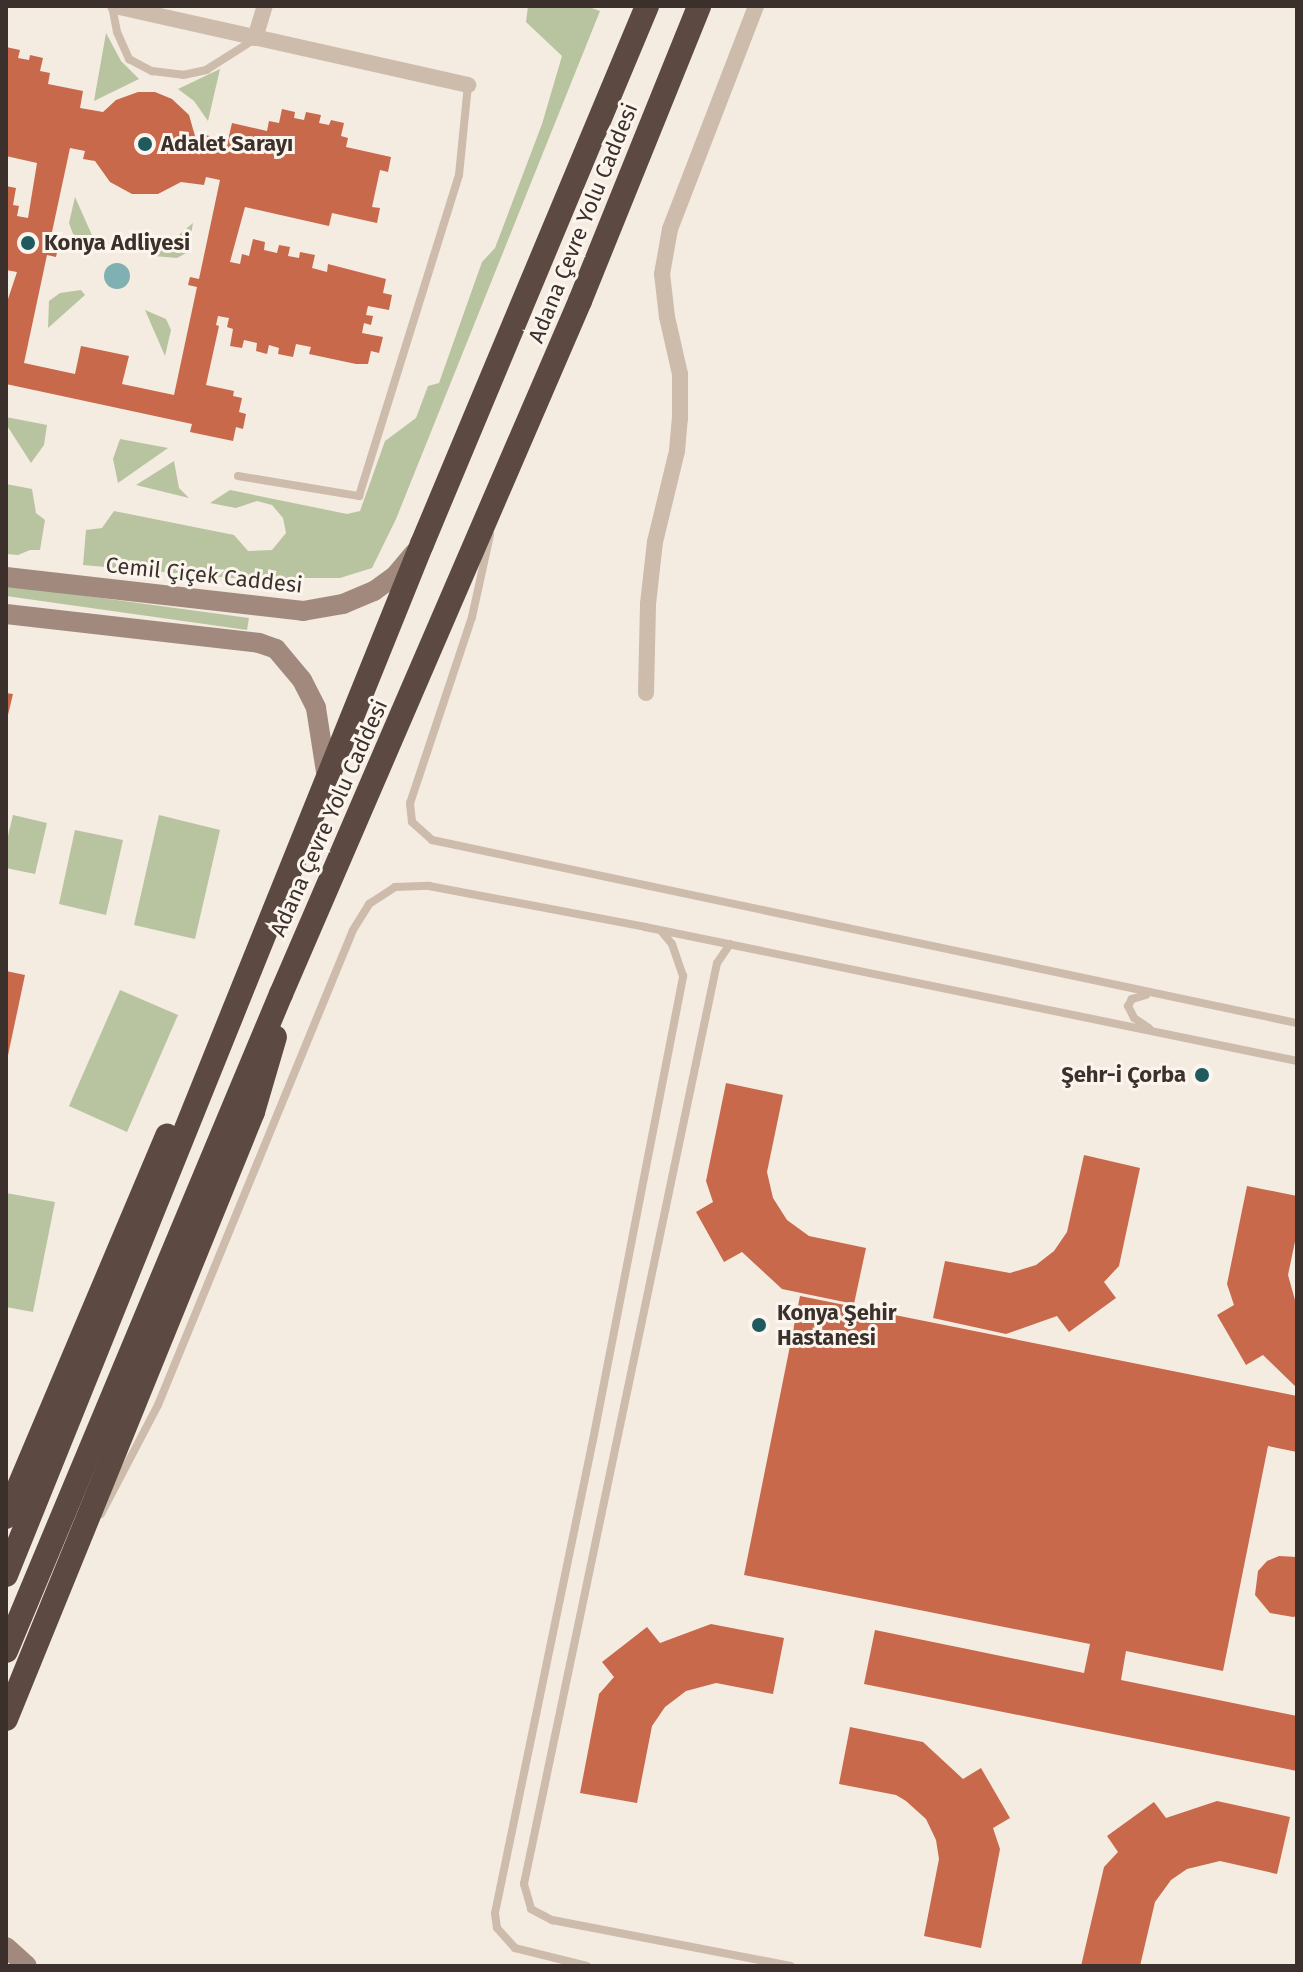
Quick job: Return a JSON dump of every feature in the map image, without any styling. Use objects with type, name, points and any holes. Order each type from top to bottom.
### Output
[{"type":"highway","name":"Adana Çevre Yolu Caddesi","points":[[6,1575],[422,544],[647,6]]},
{"type":"highway","name":"Adana Çevre Yolu Caddesi","points":[[6,1651],[281,994],[580,301],[699,6]]},
{"type":"highway","points":[[6,1719],[259,1098],[272,1055],[281,994]]},
{"type":"highway","points":[[6,1517],[166,1139],[235,1011]]},
{"type":"street","points":[[113,6],[468,85]]},
{"type":"street","points":[[255,38],[265,6]]},
{"type":"street","points":[[646,693],[648,604],[655,542],[677,451],[680,419],[680,374],[667,317],[662,274],[670,229],[756,6]]},
{"type":"street","name":"Cemil Çiçek Caddesi","points":[[6,577],[303,611],[358,599],[395,576],[422,544]]},
{"type":"street","points":[[259,643],[272,633],[274,626],[266,609]]},
{"type":"street","points":[[6,614],[259,643],[276,649],[310,694],[321,725],[327,784]]},
{"type":"street","points":[[6,1947],[27,1966]]},
{"type":"lane","points":[[113,6],[117,32],[129,59],[152,71],[183,75],[206,70],[255,38]]},
{"type":"lane","points":[[238,476],[359,496],[459,175],[468,85]]},
{"type":"lane","points":[[494,501],[480,588],[410,803],[412,822],[424,835],[467,850],[1297,1023]]},
{"type":"lane","points":[[75,1555],[120,1481],[158,1405],[353,930],[369,904],[395,887],[429,886],[730,944],[1297,1061]]},
{"type":"lane","points":[[587,1966],[515,1948],[497,1928],[495,1913],[593,1440],[683,976],[672,944],[661,931]]},
{"type":"lane","points":[[730,944],[717,963],[524,1884],[531,1909],[552,1920],[791,1966]]},
{"type":"lane","points":[[1152,1030],[1134,1018],[1128,1006],[1140,994],[1163,995]]},
{"type":"green space","points":[[528,6],[586,6],[600,11],[396,519],[372,568],[340,578],[232,578],[83,565],[86,530],[102,528],[114,511],[234,535],[248,551],[272,550],[286,533],[283,518],[272,505],[257,501],[236,508],[210,503],[230,490],[347,514],[360,511],[385,441],[416,418],[428,386],[439,383],[482,262],[495,248],[542,124],[562,56],[526,22]]},
{"type":"green space","points":[[106,33],[121,61],[139,79],[94,101]]},
{"type":"green space","points":[[220,69],[208,121],[194,101],[178,89]]},
{"type":"green space","points":[[75,197],[95,242],[92,244],[73,234],[69,223]]},
{"type":"green space","points":[[193,223],[188,252],[177,258],[154,256]]},
{"type":"green space","points":[[81,290],[85,295],[48,328],[49,301],[60,293]]},
{"type":"green space","points":[[145,310],[166,319],[171,330],[165,356]]},
{"type":"green space","points":[[6,417],[47,425],[44,445],[31,463],[6,424]]},
{"type":"green space","points":[[120,439],[168,448],[118,483],[113,459]]},
{"type":"green space","points":[[174,461],[179,488],[189,498],[136,485]]},
{"type":"green space","points":[[6,484],[32,489],[36,513],[45,520],[40,550],[6,554]]},
{"type":"green space","points":[[6,585],[249,618],[247,630],[6,596]]},
{"type":"green space","points":[[13,815],[47,823],[35,874],[6,868],[6,844]]},
{"type":"green space","points":[[159,815],[220,830],[195,939],[134,925]]},
{"type":"green space","points":[[75,830],[123,840],[106,915],[59,904]]},
{"type":"green space","points":[[120,990],[178,1015],[127,1132],[69,1106]]},
{"type":"green space","points":[[6,1193],[55,1202],[33,1312],[6,1307]]},
{"type":"water","points":[[117,263],[126,267],[130,276],[126,285],[117,289],[108,285],[104,276],[108,267]]},
{"type":"building","name":"Konya Adliyesi","points":[[6,47],[20,50],[18,58],[29,60],[30,55],[43,58],[40,71],[50,73],[48,84],[83,91],[80,108],[103,112],[116,100],[138,92],[155,92],[172,99],[189,115],[197,143],[204,143],[205,135],[228,140],[232,123],[267,131],[269,121],[279,123],[282,109],[295,112],[294,118],[304,120],[306,112],[321,115],[319,123],[329,125],[331,120],[344,123],[341,136],[348,138],[346,147],[391,157],[388,172],[380,170],[372,207],[380,208],[377,223],[332,213],[329,226],[245,207],[230,262],[240,264],[242,254],[249,256],[253,239],[265,242],[264,250],[277,253],[279,245],[290,247],[288,256],[299,258],[300,252],[315,255],[312,268],[327,272],[328,264],[386,279],[383,293],[392,295],[389,310],[368,306],[366,315],[373,316],[371,325],[364,323],[362,333],[383,337],[379,353],[371,351],[368,364],[356,364],[309,354],[311,347],[296,344],[293,357],[278,354],[279,348],[269,345],[267,354],[256,351],[257,343],[244,340],[242,348],[230,346],[233,329],[227,327],[229,318],[218,316],[216,325],[219,326],[206,385],[234,391],[233,396],[242,398],[239,412],[246,414],[243,429],[236,427],[233,441],[190,432],[192,424],[6,384],[6,305],[17,272],[6,270],[6,186],[16,188],[13,205],[19,206],[17,216],[28,218],[37,163],[6,156]],"holes":[[[70,148],[85,151],[83,159],[95,161],[110,182],[132,194],[158,194],[181,182],[204,185],[206,177],[220,180],[199,279],[190,277],[188,285],[197,287],[174,395],[122,384],[129,356],[81,346],[75,374],[24,363],[47,255],[56,257],[58,248],[49,246]]]},
{"type":"building","points":[[6,693],[13,694],[7,719],[6,719]]},
{"type":"building","points":[[6,971],[25,975],[7,1060],[6,1060]]},
{"type":"building","points":[[726,1083],[783,1095],[767,1172],[773,1198],[787,1220],[809,1236],[866,1248],[854,1304],[782,1289],[742,1252],[724,1262],[696,1212],[713,1202],[706,1181]]},
{"type":"building","points":[[1084,1155],[1140,1168],[1119,1266],[1104,1282],[1116,1298],[1069,1332],[1057,1316],[1006,1334],[933,1318],[945,1261],[1010,1273],[1036,1265],[1054,1251],[1067,1232]]},
{"type":"building","points":[[1247,1186],[1297,1196],[1297,1232],[1288,1275],[1297,1307],[1297,1388],[1263,1355],[1246,1365],[1217,1315],[1234,1305],[1227,1284]]},
{"type":"building","points":[[800,1296],[1297,1396],[1297,1452],[1268,1446],[1223,1671],[1126,1651],[1121,1680],[1297,1716],[1297,1771],[864,1684],[875,1630],[1084,1673],[1090,1644],[744,1575]]},
{"type":"building","points":[[1279,1556],[1297,1557],[1297,1616],[1270,1613],[1255,1595],[1258,1571],[1267,1561]]},
{"type":"building","points":[[711,1624],[784,1638],[773,1694],[716,1683],[686,1691],[665,1707],[652,1726],[637,1803],[580,1793],[599,1694],[614,1677],[602,1662],[647,1627],[660,1643]]},
{"type":"building","points":[[850,1727],[923,1742],[963,1779],[981,1768],[1010,1818],[993,1828],[1000,1849],[981,1948],[924,1936],[939,1859],[936,1840],[926,1819],[896,1795],[839,1784]]},
{"type":"building","points":[[1217,1801],[1290,1817],[1277,1874],[1220,1861],[1187,1869],[1171,1880],[1155,1902],[1140,1966],[1081,1966],[1104,1867],[1118,1852],[1107,1836],[1154,1802],[1166,1818]]},
{"type":"place","name":"Adalet Sarayı","points":[[145,144]]},
{"type":"place","name":"Konya Adliyesi","points":[[28,243]]},
{"type":"place","name":"Şehr-i Çorba","points":[[1202,1075]]},
{"type":"place","name":"Konya Şehir Hastanesi","points":[[759,1325]]}]
